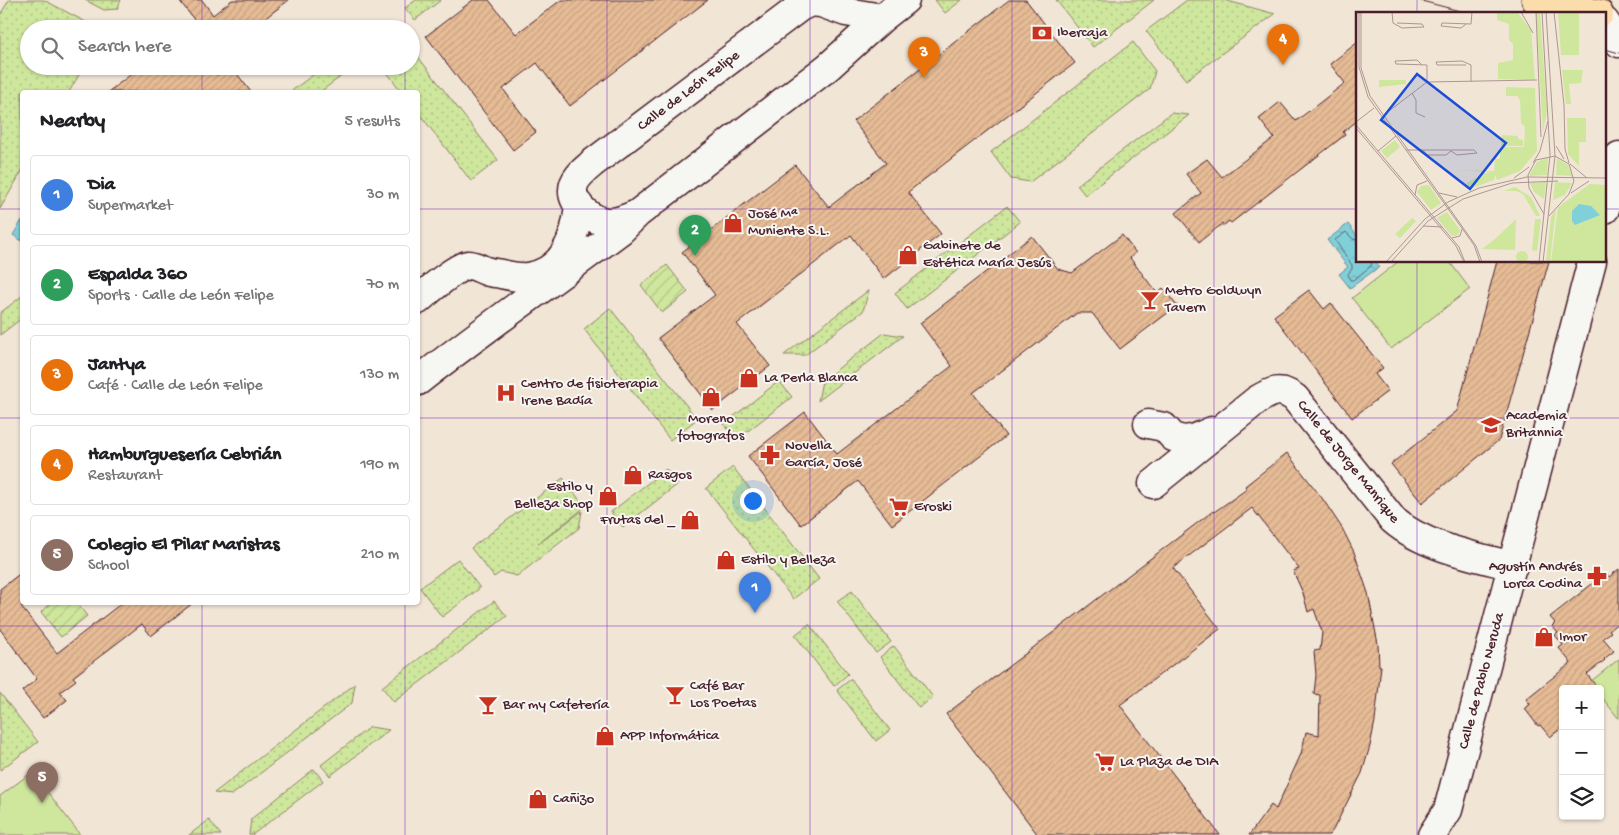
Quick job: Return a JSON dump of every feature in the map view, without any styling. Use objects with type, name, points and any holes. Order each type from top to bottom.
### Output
[{"type":"main road","points":[[1536,0],[1586,12]]},
{"type":"street","points":[[420,379],[485,328],[512,312],[621,230],[637,214],[828,67],[882,18],[905,0]]},
{"type":"street","name":"Calle de León Felipe","points":[[420,298],[458,269],[467,265],[477,266],[488,272],[518,278],[541,274],[554,266],[563,257],[572,240],[577,224],[579,205],[575,199],[573,189],[576,180],[594,162],[800,7],[811,2],[821,3],[830,7],[882,18]]},
{"type":"street","points":[[828,67],[838,51],[841,40],[841,28],[836,15],[830,7]]},
{"type":"street","points":[[1606,21],[1619,43]]},
{"type":"street","points":[[1606,205],[1619,156]]},
{"type":"street","points":[[579,205],[589,215],[607,222],[637,214]]},
{"type":"street","name":"Calle de Pablo Neruda","points":[[1435,834],[1448,810],[1592,262]]},
{"type":"street","points":[[485,328],[493,315],[497,302],[495,283],[488,272]]},
{"type":"street","name":"Calle de Jorge Manrique","points":[[1221,428],[1268,394],[1286,391],[1295,398],[1393,520],[1404,529],[1439,545],[1513,566]]},
{"type":"street","points":[[1148,424],[1164,427],[1173,437],[1182,440],[1193,439],[1221,428]]},
{"type":"street","points":[[1153,484],[1221,428]]},
{"type":"green space","points":[[9,0],[44,0],[82,20],[20,20],[20,75],[79,75],[70,90],[20,90],[20,174],[0,209],[0,15]]},
{"type":"green space","points":[[85,0],[121,0],[117,9],[104,10]]},
{"type":"green space","points":[[416,0],[441,0],[415,20],[405,8]]},
{"type":"green space","points":[[935,0],[962,0],[945,13]]},
{"type":"green space","points":[[1056,0],[1154,0],[1093,47]]},
{"type":"green space","points":[[1187,0],[1224,0],[1275,14],[1186,80],[1146,31]]},
{"type":"green space","points":[[1133,42],[1155,71],[1150,89],[1030,182],[1011,179],[991,152]]},
{"type":"green space","points":[[420,59],[498,160],[471,181],[420,115],[420,90],[400,90],[389,75],[420,75]]},
{"type":"green space","points":[[313,75],[343,75],[323,90],[293,90]]},
{"type":"green space","points":[[1171,113],[1189,115],[1085,195],[1077,185]]},
{"type":"green space","points":[[1007,206],[1020,222],[907,309],[895,293]]},
{"type":"green space","points":[[1398,262],[1450,262],[1470,289],[1391,349],[1352,298]]},
{"type":"green space","points":[[667,265],[688,292],[662,313],[641,285]]},
{"type":"green space","points":[[869,290],[863,311],[805,355],[784,355]]},
{"type":"green space","points":[[20,298],[20,320],[0,335],[0,313]]},
{"type":"green space","points":[[610,308],[697,419],[670,440],[584,329]]},
{"type":"green space","points":[[884,333],[903,336],[818,401],[822,381]]},
{"type":"green space","points":[[779,381],[792,397],[736,440],[724,424]]},
{"type":"green space","points":[[733,467],[819,579],[793,599],[706,488]]},
{"type":"green space","points":[[666,469],[678,484],[623,527],[611,512]]},
{"type":"green space","points":[[563,478],[585,507],[538,544],[582,511],[579,528],[517,576],[501,572],[494,577],[471,548]]},
{"type":"green space","points":[[458,559],[480,588],[442,617],[420,588]]},
{"type":"green space","points":[[852,591],[891,642],[876,653],[837,601]]},
{"type":"green space","points":[[494,601],[507,616],[394,702],[382,687]]},
{"type":"green space","points":[[50,605],[79,605],[87,616],[61,637],[41,612]]},
{"type":"green space","points":[[809,624],[848,674],[834,686],[795,635]]},
{"type":"green space","points":[[894,646],[933,697],[919,708],[880,657]]},
{"type":"green space","points":[[1619,659],[1619,719],[1604,700],[1604,685],[1592,685],[1590,682]]},
{"type":"green space","points":[[851,679],[890,730],[876,741],[837,690]]},
{"type":"green space","points":[[355,684],[352,703],[232,795],[214,793]]},
{"type":"green space","points":[[0,693],[38,742],[0,770]]},
{"type":"green space","points":[[370,727],[389,730],[330,776],[321,765]]},
{"type":"green space","points":[[314,769],[323,781],[252,835],[249,835],[251,819]]},
{"type":"green space","points":[[32,772],[80,835],[0,835],[0,796]]},
{"type":"green space","points":[[209,820],[221,835],[189,835]]},
{"type":"water","points":[[20,223],[20,240],[13,235]]},
{"type":"water","points":[[1348,224],[1356,234],[1356,262],[1376,262],[1379,267],[1350,288],[1339,274],[1348,267],[1327,240]]},
{"type":"building","points":[[179,0],[202,0],[213,15],[232,0],[289,0],[263,20],[194,20]]},
{"type":"building","points":[[473,0],[489,0],[516,34],[561,0],[708,0],[570,106],[537,63],[503,89],[536,132],[513,150],[426,36]]},
{"type":"building","points":[[1009,0],[1026,0],[1075,63],[908,192],[941,234],[884,279],[851,235],[737,324],[770,366],[713,410],[658,338],[715,295],[682,252],[795,165],[829,207],[886,163],[853,121]]},
{"type":"building","points":[[1356,44],[1356,122],[1343,132],[1345,135],[1231,223],[1229,221],[1223,226],[1222,224],[1199,242],[1176,213],[1201,193],[1186,174],[1207,159],[1222,177],[1274,138],[1259,119],[1280,102],[1296,121],[1345,83],[1330,64]]},
{"type":"building","points":[[130,75],[238,75],[249,90],[111,90]]},
{"type":"building","points":[[1122,235],[1136,253],[1130,258],[1157,293],[1163,288],[1177,306],[1120,349],[1092,313],[1077,313],[973,393],[1006,436],[892,525],[858,481],[801,525],[748,456],[805,412],[837,454],[952,366],[920,323],[1032,236],[1058,269],[1072,273]]},
{"type":"building","points":[[1497,262],[1549,262],[1499,440],[1422,503],[1391,464],[1457,411]]},
{"type":"building","points":[[1309,290],[1324,309],[1331,303],[1383,368],[1375,374],[1388,391],[1352,418],[1274,316]]},
{"type":"building","points":[[1287,453],[1322,498],[1342,528],[1354,552],[1368,593],[1378,644],[1379,666],[1381,666],[1375,721],[1370,746],[1362,773],[1333,830],[1329,835],[1249,835],[1271,805],[1276,809],[1301,754],[1306,732],[1319,735],[1320,695],[1314,694],[1316,675],[1314,651],[1320,650],[1322,632],[1314,609],[1308,612],[1303,593],[1293,571],[1299,569],[1252,508],[1173,568],[1220,629],[1120,705],[1220,835],[1038,835],[946,714],[1213,511],[1247,489],[1245,486]]},
{"type":"building","points":[[1619,569],[1619,622],[1603,638],[1614,651],[1587,674],[1595,685],[1559,685],[1559,730],[1550,737],[1540,725],[1538,726],[1525,709],[1530,704],[1526,699],[1571,663],[1559,648],[1563,645],[1555,635],[1558,633],[1552,626],[1555,623],[1550,617],[1606,573],[1609,577]]},
{"type":"building","points":[[20,574],[20,605],[22,605],[22,608],[57,653],[119,605],[190,605],[151,636],[142,624],[73,677],[76,680],[60,692],[67,700],[43,718],[22,691],[37,679],[0,629],[0,589]]},
{"type":"tram line","points":[[1418,0],[1463,12]]},
{"type":"tram line","points":[[1606,49],[1619,53]]},
{"type":"place","name":"Ibercaja","points":[[1042,33]]},
{"type":"place","name":"Hamburguesería Cebrián","points":[[1283,65]]},
{"type":"place","name":"Jantya","points":[[924,78]]},
{"type":"place","name":"José Mª Muniente S.L.","points":[[733,223]]},
{"type":"place","name":"Gabinete de Estética María Jesús","points":[[908,255]]},
{"type":"place","name":"Espalda 360","points":[[695,256]]},
{"type":"place","name":"Metro Goldwyn Tavern","points":[[1150,300]]},
{"type":"place","name":"La Perla Blanca","points":[[749,378]]},
{"type":"place","name":"Centro de fisioterapia Irene Badía","points":[[506,393]]},
{"type":"place","name":"Moreno fotografos","points":[[711,397]]},
{"type":"place","name":"Academia Britannia","points":[[1491,425]]},
{"type":"place","name":"Novella García, José","points":[[770,455]]},
{"type":"place","name":"Rasgos","points":[[633,475]]},
{"type":"place","name":"Estilo y Belleza Shop","points":[[608,496]]},
{"type":"place","name":"Eroski","points":[[899,507]]},
{"type":"place","name":"Frutas del _","points":[[690,520]]},
{"type":"place","name":"Estilo y Belleza","points":[[726,560]]},
{"type":"place","name":"Agustín Andrés Lorca Codina","points":[[1597,576]]},
{"type":"place","name":"Dia","points":[[755,613]]},
{"type":"place","name":"Imor","points":[[1544,637]]},
{"type":"place","name":"Café Bar Los Poetas","points":[[675,695]]},
{"type":"place","name":"Bar my Cafetería","points":[[488,705]]},
{"type":"place","name":"APP Informática","points":[[605,736]]},
{"type":"place","name":"La Plaza de DIA","points":[[1105,762]]},
{"type":"place","name":"Cañizo","points":[[538,799]]},
{"type":"place","name":"Colegio El Pilar Maristas","points":[[42,803]]}]
